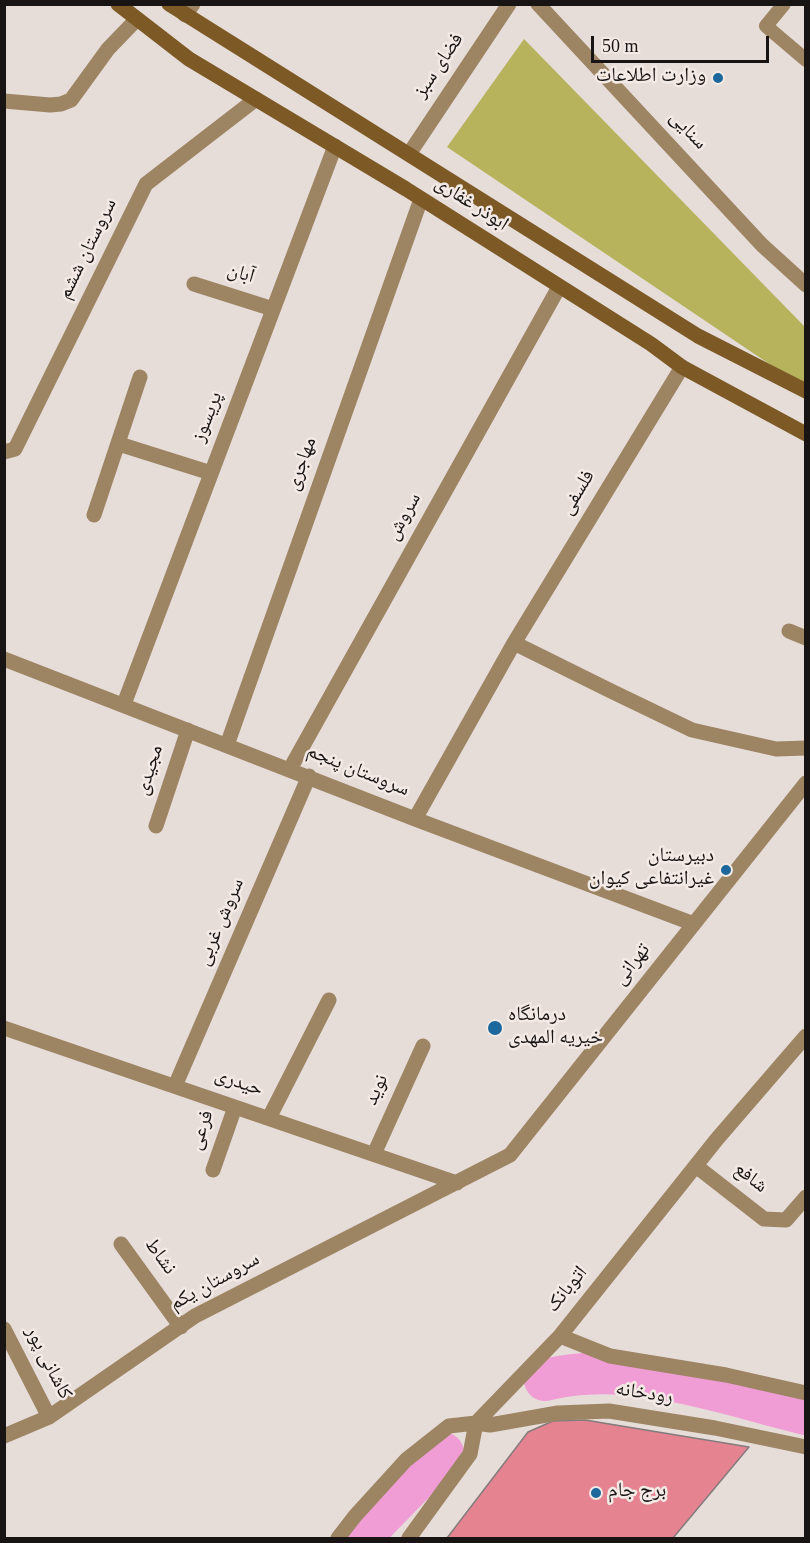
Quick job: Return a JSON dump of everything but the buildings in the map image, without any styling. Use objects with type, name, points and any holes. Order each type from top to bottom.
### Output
[{"type":"main road","name":"ابوذر غفاری","points":[[118,4],[189,59],[421,199],[651,344],[682,367],[806,434]]},
{"type":"main road","name":"ابوذر غفاری","points":[[169,4],[189,10],[345,116],[698,336],[806,391]]},
{"type":"street","name":"فضای سبز","points":[[409,154],[509,4]]},
{"type":"street","name":"سنایی","points":[[538,4],[762,245],[806,285]]},
{"type":"street","points":[[4,101],[50,105],[61,104],[71,99],[108,49],[138,19]]},
{"type":"street","name":"سروستان ششم","points":[[4,452],[15,449],[146,184],[256,99]]},
{"type":"street","name":"پریسوز","points":[[124,704],[335,146]]},
{"type":"street","name":"مهاجری","points":[[227,745],[421,199]]},
{"type":"street","name":"آبان","points":[[194,284],[273,309]]},
{"type":"street","name":"سروش","points":[[290,769],[559,287]]},
{"type":"street","name":"فلسفی","points":[[415,819],[514,643],[682,367]]},
{"type":"street","points":[[94,515],[140,376]]},
{"type":"street","points":[[119,444],[211,473]]},
{"type":"street","points":[[789,631],[806,638]]},
{"type":"street","points":[[514,643],[692,729],[776,749],[806,748]]},
{"type":"street","name":"سروستان پنجم","points":[[4,659],[415,819],[694,924]]},
{"type":"street","name":"مجیدی","points":[[156,826],[188,730]]},
{"type":"street","name":"سروش غربی","points":[[175,1086],[309,776]]},
{"type":"street","name":"تهرانی","points":[[457,1183],[510,1155],[806,783]]},
{"type":"street","points":[[269,1118],[329,1000]]},
{"type":"street","name":"حیدری","points":[[4,1028],[457,1183]]},
{"type":"street","name":"اتوبانک","points":[[476,1423],[560,1336],[696,1166],[806,1036]]},
{"type":"street","name":"نوید","points":[[374,1154],[423,1046]]},
{"type":"street","name":"فرعی","points":[[213,1170],[235,1107]]},
{"type":"street","name":"شافع","points":[[696,1166],[764,1219],[786,1220],[806,1197]]},
{"type":"street","name":"سروستان یکم","points":[[4,1436],[50,1418],[206,1311],[457,1183]]},
{"type":"street","name":"نشاط","points":[[121,1244],[181,1326]]},
{"type":"street","name":"کاشانی پور","points":[[4,1329],[50,1418]]},
{"type":"street","name":"رودخانه","points":[[560,1336],[610,1356],[726,1375],[806,1393]]},
{"type":"street","name":"رودخانه","points":[[476,1423],[490,1425],[558,1413],[609,1411],[715,1428],[806,1447]]},
{"type":"street","points":[[338,1539],[406,1460],[432,1438],[449,1426],[476,1423],[470,1454],[409,1539]]},
{"type":"lane","points":[[784,4],[766,26],[806,60]]},
{"type":"shaded area","points":[[524,39],[805,327],[805,388],[447,147]]},
{"type":"waterway","points":[[545,1380],[577,1374],[609,1373],[642,1376],[676,1381],[806,1414]]},
{"type":"waterway","points":[[360,1538],[443,1453]]},
{"type":"place","name":"وزارت اطلاعات","points":[[718,78]]},
{"type":"place","name":"دبیرستان غیرانتفاعی کیوان","points":[[726,870]]},
{"type":"place","name":"درمانگاه خیریه المهدی","points":[[495,1028]]},
{"type":"place","name":"برج جام","points":[[596,1493]]}]
